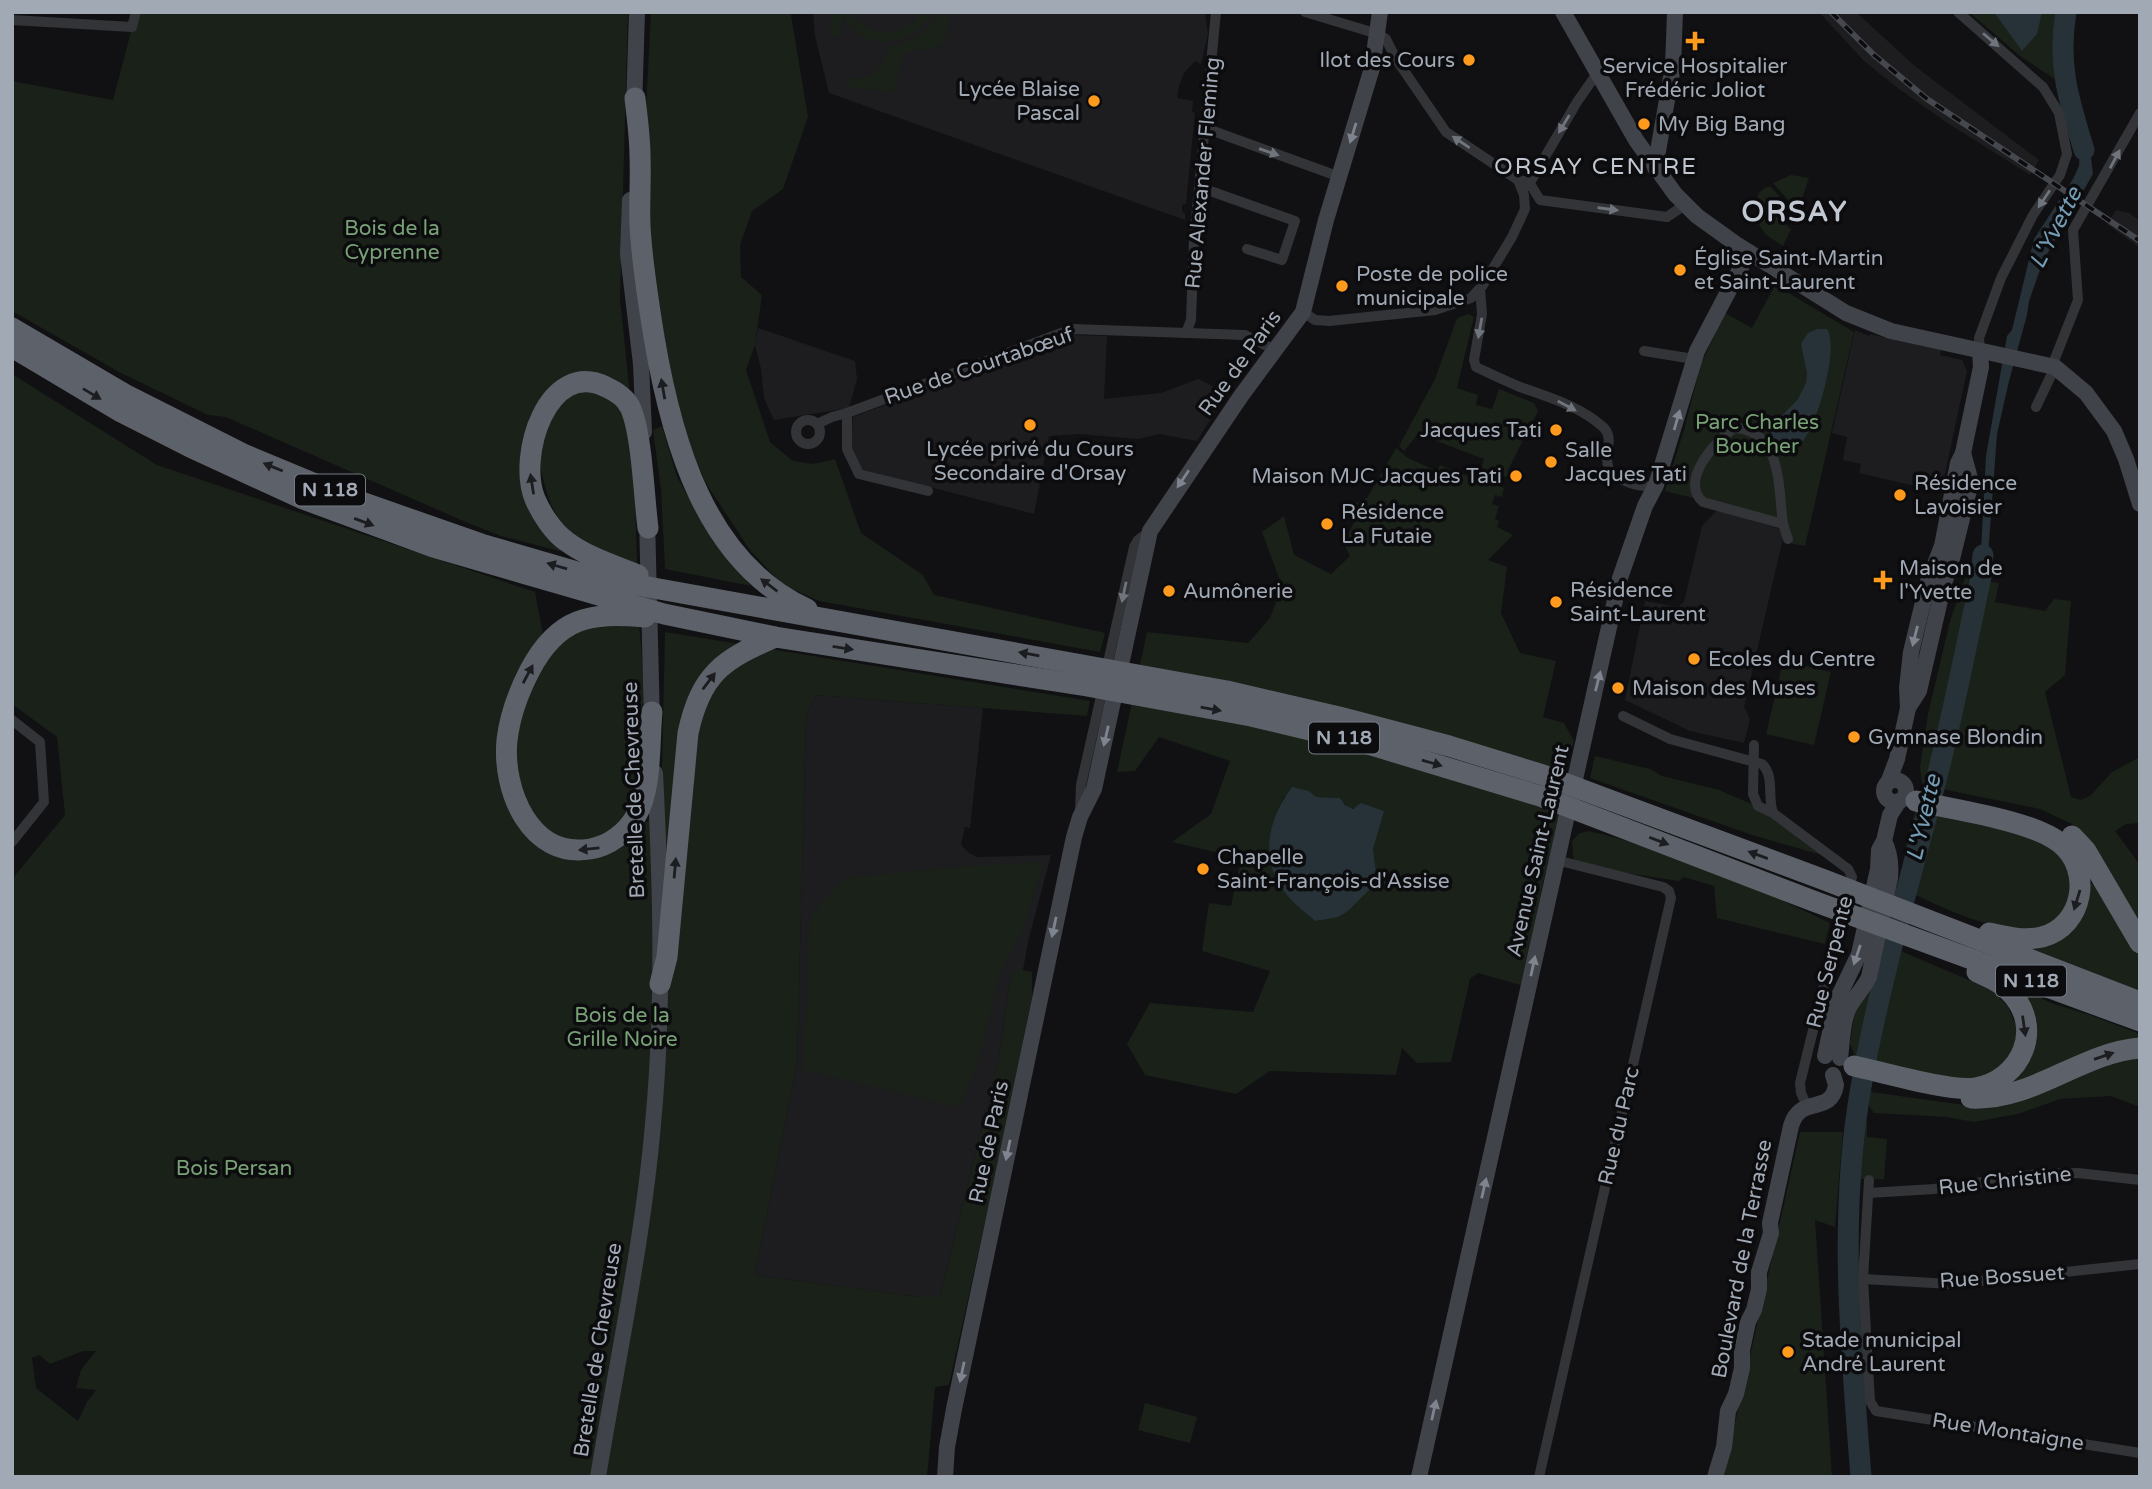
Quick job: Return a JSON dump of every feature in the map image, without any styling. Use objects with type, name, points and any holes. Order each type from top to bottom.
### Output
[{"type":"highway","points":[[635,98],[640,153],[640,226],[649,304],[665,398],[680,449],[696,489],[712,517],[728,543],[753,573],[793,603],[828,619]]},
{"type":"highway","name":"N 118","points":[[12,328],[128,396],[243,454],[344,496],[481,544],[598,578],[828,619],[1146,686],[1251,716],[1542,786],[1599,796],[1822,879],[1924,930],[2140,1021]]},
{"type":"highway","name":"N 118","points":[[12,346],[121,412],[190,447],[303,499],[433,547],[664,614],[775,637],[1089,676]]},
{"type":"highway","points":[[648,528],[638,444],[629,405],[617,392],[600,383],[586,381],[568,387],[551,400],[539,421],[531,444],[530,474],[534,498],[547,520],[566,541],[598,560],[671,590]]},
{"type":"highway","points":[[652,712],[643,800],[625,831],[601,848],[586,850],[559,848],[536,834],[519,806],[507,764],[510,720],[517,695],[533,664],[555,635],[579,620],[596,615],[647,617],[664,614]]},
{"type":"highway","points":[[660,984],[667,957],[688,733],[694,705],[706,682],[725,662],[775,637]]},
{"type":"highway","name":"N 118","points":[[1542,786],[1595,817],[1816,902],[1924,930],[1960,932],[2140,1002]]},
{"type":"highway","points":[[1904,795],[2031,815],[2064,829],[2086,851],[2140,943]]},
{"type":"highway","points":[[1941,802],[2049,835],[2069,852],[2080,873],[2080,898],[2066,923],[2056,931],[2027,939],[1974,930],[1960,932]]},
{"type":"highway","points":[[1875,1076],[1956,1087],[1976,1087],[2003,1078],[2020,1060],[2026,1044],[2026,1026],[2021,1008],[2009,991],[1993,980],[1938,956],[1924,930]]},
{"type":"highway","points":[[1841,1067],[1952,1097],[1986,1098],[2022,1091],[2101,1056],[2140,1048]]},
{"type":"main road","name":"Bretelle de Chevreuse","points":[[598,1477],[622,1339],[653,1126],[660,1028],[648,528],[641,364],[628,254],[637,12]]},
{"type":"main road","points":[[1303,312],[1372,68],[1380,12]]},
{"type":"main road","points":[[1563,12],[1636,140],[1655,168],[1697,216],[1846,313],[1891,331],[2053,366],[2086,393],[2133,460],[2140,504]]},
{"type":"main road","points":[[1655,168],[1673,66],[1675,12]]},
{"type":"main road","name":"Avenue Saint-Laurent","points":[[1419,1477],[1617,589],[1645,506],[1656,485],[1694,359],[1749,252]]},
{"type":"main road","name":"Rue de Paris","points":[[945,1477],[947,1447],[1048,955],[1080,817],[1094,789],[1150,531],[1241,396],[1303,312]]},
{"type":"main road","points":[[1841,1067],[1836,1000],[1859,954],[1878,869],[1879,850],[1904,795],[1897,759],[1913,689],[1944,583],[1944,561],[1970,482],[1963,453],[1981,367],[1980,351]]},
{"type":"main road","name":"Boulevard de la Terrasse","points":[[1715,1477],[1724,1447],[1728,1411],[1739,1381],[1748,1322],[1759,1289],[1759,1272],[1771,1233],[1770,1223],[1791,1126],[1798,1111],[1807,1106],[1826,1104],[1831,1100],[1841,1067]]},
{"type":"street","points":[[12,20],[132,27],[136,12]]},
{"type":"street","name":"Rue Alexander Fleming","points":[[1186,333],[1191,320],[1194,239],[1216,12]]},
{"type":"street","points":[[1305,12],[1378,34],[1386,39],[1396,59],[1446,132],[1524,181],[1540,200]]},
{"type":"street","points":[[1958,12],[2037,80],[2059,113],[2067,154],[2064,167],[2021,238],[1990,304],[1979,338],[1980,351]]},
{"type":"street","points":[[1372,68],[1396,59]]},
{"type":"street","points":[[1598,72],[1524,181],[1525,209],[1512,237],[1480,289],[1482,314],[1474,360],[1476,367],[1520,387],[1547,395],[1588,417],[1605,429],[1608,435],[1607,462],[1610,472],[1620,479],[1644,487],[1656,485]]},
{"type":"street","points":[[2036,407],[2078,300],[2073,230],[2140,113]]},
{"type":"street","points":[[1205,128],[1340,177]]},
{"type":"street","points":[[1199,187],[1295,221],[1282,261],[1247,249]]},
{"type":"street","points":[[1507,235],[1524,195]]},
{"type":"street","points":[[1525,209],[1540,200],[1667,217],[1686,204]]},
{"type":"street","name":"Rue de Paris","points":[[1303,312],[1315,320],[1329,321],[1436,310],[1471,298],[1480,289]]},
{"type":"street","name":"Rue de Courtabœuf","points":[[817,425],[832,417],[1072,329],[1245,335],[1269,347]]},
{"type":"street","points":[[1644,351],[1694,359]]},
{"type":"street","points":[[847,413],[847,449],[859,474],[928,491]]},
{"type":"street","points":[[1783,524],[1703,502],[1695,492],[1695,483],[1708,450],[1734,428],[1752,430],[1758,434],[1777,466],[1783,524],[1788,539]]},
{"type":"street","points":[[1623,716],[1670,739],[1762,764],[1767,769],[1773,813]]},
{"type":"street","points":[[12,720],[40,742],[44,802],[12,842]]},
{"type":"street","name":"Rue Serpente","points":[[1754,745],[1755,800],[1758,806],[1773,813],[1842,863],[1852,877],[1836,930],[1800,1083],[1807,1106]]},
{"type":"street","name":"Rue du Parc","points":[[1539,1477],[1671,898],[1669,891],[1663,887],[1556,860]]},
{"type":"street","name":"Rue Christine","points":[[1869,1194],[1934,1189],[2038,1174],[2078,1173],[2140,1180]]},
{"type":"street","points":[[1863,1279],[1869,1180]]},
{"type":"street","name":"Rue Bossuet","points":[[1863,1279],[1951,1284],[2140,1264]]},
{"type":"street","name":"Rue Montaigne","points":[[1863,1279],[1870,1401],[1876,1411],[2140,1453]]},
{"type":"shaded area","points":[[813,12],[1205,12],[1208,34],[1201,64],[1195,61],[1184,73],[1177,98],[1193,101],[1192,112],[1195,113],[1186,204],[1182,205],[1185,220],[829,93],[815,36]]},
{"type":"shaded area","points":[[1819,12],[1856,12],[1916,67],[2039,160],[2030,175],[1899,89],[1864,61]]},
{"type":"shaded area","points":[[2116,210],[2129,213],[2140,221],[2140,248],[2107,224]]},
{"type":"shaded area","points":[[758,328],[855,361],[857,379],[849,408],[774,420],[764,398],[755,345]]},
{"type":"shaded area","points":[[1855,330],[1869,336],[1870,334],[1941,350],[1940,355],[1962,360],[1967,371],[1941,492],[1859,473],[1861,464],[1843,460],[1847,437],[1832,433]]},
{"type":"shaded area","name":"Lycée privé du Cours Secondaire d'Orsay","points":[[1071,335],[1107,336],[1104,399],[1161,393],[1198,379],[1227,393],[1197,441],[1159,434],[1138,439],[1079,434],[1049,436],[1034,514],[860,469],[851,445],[853,417]]},
{"type":"shaded area","name":"Ecoles du Centre","points":[[1717,510],[1780,529],[1783,538],[1744,707],[1750,719],[1744,743],[1690,731],[1625,700],[1645,601],[1677,607],[1684,602],[1702,526]]},
{"type":"shaded area","points":[[815,695],[983,708],[970,828],[965,827],[961,845],[977,857],[1051,855],[1023,970],[1018,971],[1010,981],[999,1058],[940,1297],[920,1297],[755,1275],[797,1064],[806,716]]},
{"type":"green space","name":"Bois de la Cyprenne","points":[[136,12],[628,12],[620,299],[629,386],[628,418],[634,458],[637,563],[593,548],[570,533],[550,502],[537,454],[550,533],[563,552],[501,536],[226,417],[208,415],[119,372],[12,311],[12,81],[113,100]]},
{"type":"green space","points":[[651,12],[786,12],[791,15],[808,117],[783,189],[752,211],[740,245],[741,277],[762,295],[755,345],[746,370],[770,442],[793,461],[813,464],[835,459],[861,533],[923,575],[934,595],[1105,633],[1100,652],[819,601],[788,587],[750,550],[707,485],[691,449],[675,392],[654,283],[645,219],[646,110]]},
{"type":"green space","points":[[832,12],[851,12],[867,27],[887,32],[906,27],[922,12],[933,12],[913,33],[889,42],[864,37],[843,17],[840,36],[829,34]]},
{"type":"green space","points":[[938,12],[951,12],[943,43],[939,47],[903,55],[894,93],[849,87],[849,79],[870,74],[880,66],[889,46],[918,35]]},
{"type":"green space","points":[[1969,12],[2066,12],[2062,33],[2065,86],[2020,56]]},
{"type":"green space","points":[[1791,175],[1809,178],[1802,199],[1789,201],[1773,183]]},
{"type":"green space","points":[[1767,187],[1771,187],[1786,204],[1783,213],[1757,215],[1756,199]]},
{"type":"green space","points":[[1781,216],[1791,229],[1783,246],[1763,231],[1757,217]]},
{"type":"green space","name":"Parc Charles Boucher","points":[[1775,285],[1854,332],[1805,546],[1783,542],[1787,521],[1665,491],[1701,364],[1725,313],[1752,328]]},
{"type":"green space","points":[[1468,314],[1474,317],[1457,388],[1478,395],[1476,405],[1492,409],[1499,389],[1534,403],[1538,411],[1507,477],[1500,476],[1498,485],[1504,488],[1502,497],[1495,495],[1492,504],[1499,506],[1495,519],[1499,521],[1497,527],[1513,535],[1488,560],[1507,567],[1501,613],[1520,653],[1556,661],[1543,717],[1564,723],[1574,741],[1566,766],[1559,827],[1543,882],[1524,986],[1478,973],[1470,979],[1451,1062],[1417,1063],[1402,1048],[1396,1075],[1270,1071],[1236,1094],[1145,1075],[1127,1044],[1150,1003],[1253,1012],[1270,971],[1202,951],[1209,903],[1231,906],[1241,858],[1172,842],[1211,814],[1230,761],[1159,737],[1135,771],[1117,772],[1147,632],[1248,643],[1270,618],[1282,586],[1262,532],[1284,516],[1294,555],[1331,574],[1350,556],[1344,544],[1356,518],[1353,504],[1367,498],[1396,448],[1408,458],[1437,471],[1440,465],[1471,477],[1473,474],[1479,476],[1484,459],[1418,434],[1404,451],[1399,446],[1435,379],[1457,318]],"holes":[[[1309,791],[1315,797],[1340,798],[1348,808],[1357,808],[1376,833],[1373,849],[1376,871],[1315,921],[1299,907],[1278,880],[1270,850],[1271,834],[1284,797]]]},
{"type":"green space","points":[[12,374],[157,465],[535,592],[544,640],[509,702],[527,834],[606,852],[661,811],[665,632],[1090,701],[1087,716],[815,695],[806,716],[797,1064],[755,1275],[920,1297],[940,1297],[999,1058],[1010,981],[1014,971],[1018,969],[1032,972],[1032,996],[1008,1118],[949,1385],[935,1387],[927,1477],[12,1477],[12,879],[65,815],[57,737],[12,704]],"holes":[[[83,1351],[96,1351],[81,1370],[76,1388],[96,1390],[78,1421],[36,1388],[32,1358],[39,1355],[50,1364]]]},
{"type":"green space","points":[[662,426],[677,477],[696,510],[751,586],[665,569],[661,489],[653,430]]},
{"type":"green space","points":[[1965,578],[1999,583],[1995,602],[2045,611],[2054,599],[2071,601],[2065,675],[2045,692],[2071,797],[2081,800],[2090,796],[2112,772],[2140,757],[2140,823],[2126,824],[2115,831],[2140,865],[2140,930],[2088,840],[2072,824],[2040,809],[1922,785],[1920,767],[1928,714],[1950,621]]},
{"type":"green space","points":[[586,626],[639,626],[644,720],[640,770],[630,810],[615,828],[603,835],[587,840],[572,840],[547,829],[529,806],[518,776],[516,744],[522,712],[539,673],[567,638]]},
{"type":"green space","points":[[1783,661],[1831,672],[1814,745],[1766,734]]},
{"type":"green space","points":[[1595,756],[1719,790],[1775,814],[1825,856],[1752,835],[1590,778]]},
{"type":"green space","points":[[1916,809],[1976,819],[2059,849],[2074,885],[2061,914],[2046,925],[2027,929],[2005,928],[1958,914],[1899,887],[1907,840]]},
{"type":"green space","points":[[1588,831],[1681,858],[1830,923],[1825,944],[1717,918],[1714,886],[1684,877],[1679,881],[1574,865],[1572,841],[1578,834]]},
{"type":"green space","points":[[1044,862],[1023,930],[999,975],[981,1053],[960,1107],[803,1070],[810,917],[844,878],[953,867]]},
{"type":"green space","points":[[2096,882],[2140,958],[2140,991],[2029,950],[2085,908],[2091,884]]},
{"type":"green space","points":[[1877,941],[1983,986],[1995,993],[2008,1007],[2017,1028],[2015,1051],[1996,1075],[1966,1081],[1856,1058],[1850,1044],[1854,1016]]},
{"type":"green space","points":[[2020,988],[2051,1003],[2140,1034],[2140,1042],[2005,1090],[2016,1077],[2017,991]]},
{"type":"green space","points":[[2140,1056],[2140,1107],[2111,1096],[2060,1099],[2018,1114],[1974,1122],[1947,1117],[1874,1113],[1867,1103],[1871,1092],[1972,1106]]},
{"type":"green space","points":[[1862,1122],[1867,1122],[1867,1137],[1887,1139],[1884,1179],[1859,1179]]},
{"type":"green space","name":"Stade municipal André Laurent","points":[[1800,1132],[1843,1132],[1835,1227],[1815,1220],[1832,1477],[1723,1477]]},
{"type":"green space","points":[[1145,1403],[1197,1417],[1190,1443],[1138,1430]]},
{"type":"water","points":[[1994,12],[2042,12],[2037,34],[2022,51]]},
{"type":"water","points":[[2080,121],[2090,149],[2093,174],[2043,261],[2029,301],[1997,434],[1986,583],[1972,584],[1981,551],[1986,456],[2007,336],[2012,330],[2034,239],[2079,166],[2080,151],[2070,126]]},
{"type":"water","points":[[1827,329],[1830,338],[1828,370],[1819,408],[1805,438],[1798,446],[1785,446],[1775,442],[1771,427],[1798,399],[1806,383],[1807,373],[1801,344],[1808,333]]},
{"type":"water","points":[[1292,787],[1309,791],[1316,797],[1340,798],[1345,805],[1353,809],[1361,803],[1384,811],[1373,849],[1376,871],[1374,880],[1369,890],[1338,917],[1315,921],[1283,890],[1271,864],[1269,851],[1273,824]]},
{"type":"waterway","name":"L'Yvette","points":[[2066,12],[2063,49],[2066,82],[2084,150]]},
{"type":"waterway","name":"L'Yvette","points":[[1861,1477],[1849,1282],[1848,1233],[1854,1135],[1877,1010],[1948,733],[1981,577],[1983,555]]},
{"type":"railway","points":[[1831,12],[1874,55],[1927,99],[2140,241]]},
{"type":"place","name":"Service Hospitalier Frédéric Joliot","points":[[1695,41]]},
{"type":"place","name":"Ilot des Cours","points":[[1469,60]]},
{"type":"place","name":"Lycée Blaise Pascal","points":[[1094,101]]},
{"type":"place","name":"My Big Bang","points":[[1644,124]]},
{"type":"place","name":"Église Saint-Martin et Saint-Laurent","points":[[1680,270]]},
{"type":"place","name":"Poste de police municipale","points":[[1342,286]]},
{"type":"place","name":"Lycée privé du Cours Secondaire d'Orsay","points":[[1030,425]]},
{"type":"place","name":"Jacques Tati","points":[[1556,430]]},
{"type":"place","name":"Salle Jacques Tati","points":[[1551,462]]},
{"type":"place","name":"Maison MJC Jacques Tati","points":[[1516,476]]},
{"type":"place","name":"Résidence Lavoisier","points":[[1900,495]]},
{"type":"place","name":"Résidence La Futaie","points":[[1327,524]]},
{"type":"place","name":"Maison de l'Yvette","points":[[1883,580]]},
{"type":"place","name":"Aumônerie","points":[[1169,591]]},
{"type":"place","name":"Résidence Saint-Laurent","points":[[1556,602]]},
{"type":"place","name":"Ecoles du Centre","points":[[1694,659]]},
{"type":"place","name":"Maison des Muses","points":[[1618,688]]},
{"type":"place","name":"Gymnase Blondin","points":[[1854,737]]},
{"type":"place","name":"Chapelle Saint-François-d'Assise","points":[[1203,869]]},
{"type":"place","name":"Stade municipal André Laurent","points":[[1788,1352]]},
{"type":"district","name":"ORSAY CENTRE","points":[[1596,167]]},
{"type":"district","name":"ORSAY","points":[[1795,212]]},
{"type":"park label","name":"Bois de la Grille Noire","points":[[622,1027]]},
{"type":"park label","name":"Bois Persan","points":[[234,1168]]}]
